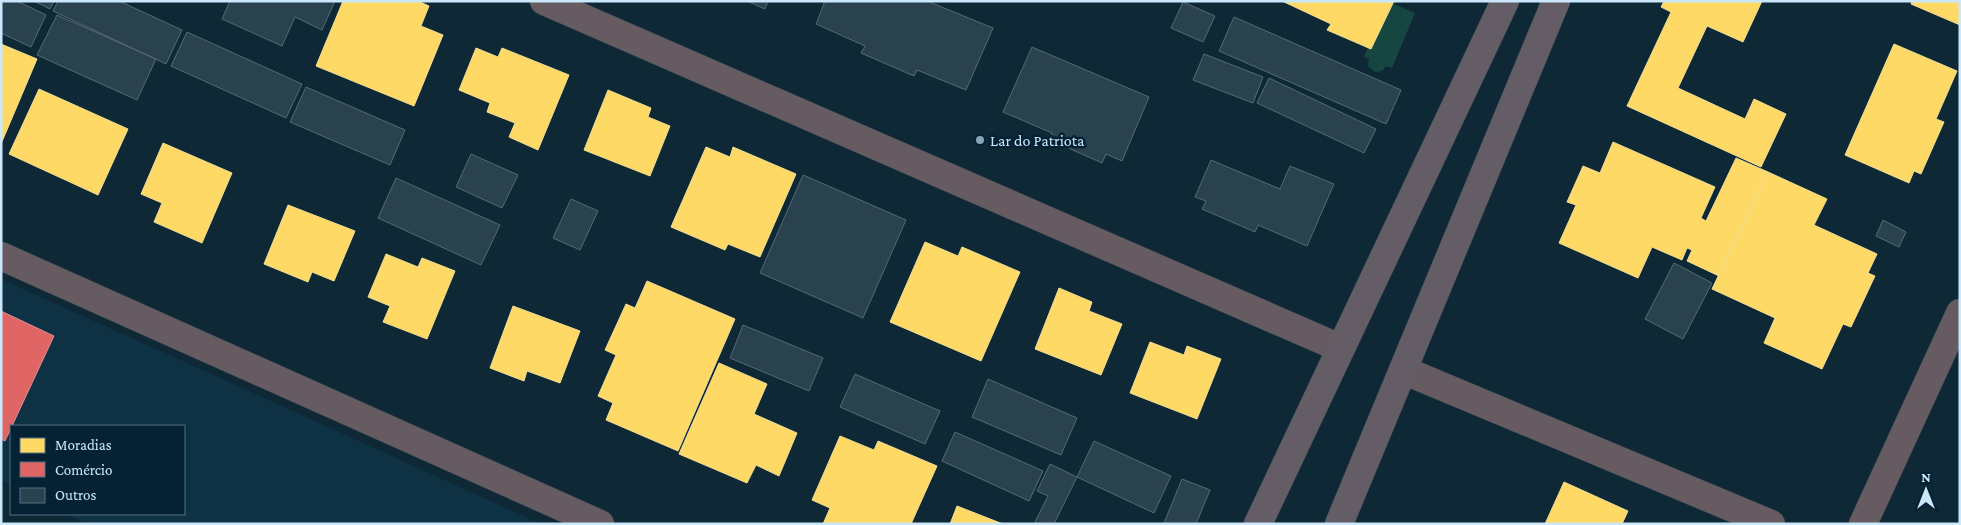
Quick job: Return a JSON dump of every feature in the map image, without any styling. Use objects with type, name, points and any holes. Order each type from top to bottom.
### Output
[{"type":"street","points":[[544,1],[1340,348]]},
{"type":"street","points":[[1258,524],[1505,1]]},
{"type":"street","points":[[1339,524],[1556,1]]},
{"type":"street","points":[[1,256],[600,524]]},
{"type":"street","points":[[1863,524],[1960,312]]},
{"type":"street","points":[[1403,370],[1771,524]]},
{"type":"shaded area","points":[[1387,1],[1415,13],[1392,68],[1386,66],[1382,71],[1375,72],[1368,66],[1369,59],[1364,57]]},
{"type":"shaded area","points":[[1,279],[541,524],[86,524],[70,515],[185,515],[185,425],[10,425],[10,484],[1,480]]},
{"type":"building: Moradias","points":[[343,1],[418,1],[429,6],[421,26],[443,35],[414,106],[316,66]]},
{"type":"building: Moradias","points":[[1282,1],[1394,1],[1371,49],[1327,30],[1331,24]]},
{"type":"building: Moradias","points":[[1664,1],[1762,1],[1743,42],[1707,26],[1678,88],[1745,119],[1754,99],[1786,114],[1761,167],[1627,106],[1671,12],[1661,7]]},
{"type":"building: Moradias","points":[[1912,1],[1960,1],[1960,25],[1911,4]]},
{"type":"building: Moradias","points":[[1,44],[37,59],[1,144]]},
{"type":"building: Moradias","points":[[1894,44],[1957,71],[1936,119],[1944,122],[1921,174],[1914,171],[1909,183],[1845,155]]},
{"type":"building: Moradias","points":[[476,48],[498,57],[502,48],[569,75],[538,150],[509,137],[515,123],[487,112],[490,103],[459,90]]},
{"type":"building: Moradias","points":[[39,89],[128,129],[98,195],[9,154]]},
{"type":"building: Moradias","points":[[608,90],[651,108],[648,117],[670,126],[650,176],[584,150]]},
{"type":"building: Moradias","points":[[1613,142],[1715,187],[1701,218],[1706,221],[1736,158],[1768,172],[1719,276],[1687,261],[1692,250],[1687,248],[1682,260],[1652,247],[1638,278],[1559,243],[1576,205],[1567,202],[1583,166],[1600,173]]},
{"type":"building: Moradias","points":[[163,143],[232,173],[202,243],[154,222],[162,203],[141,194]]},
{"type":"building: Moradias","points":[[706,147],[730,157],[733,147],[796,174],[760,257],[728,244],[725,250],[671,227]]},
{"type":"building: Moradias","points":[[1768,172],[1827,199],[1814,225],[1877,254],[1868,273],[1875,276],[1851,327],[1843,324],[1822,369],[1764,343],[1775,318],[1712,289]]},
{"type":"building: Moradias","points":[[288,205],[355,231],[334,281],[312,272],[308,282],[264,264]]},
{"type":"building: Moradias","points":[[925,242],[958,256],[962,247],[1020,272],[981,361],[890,322]]},
{"type":"building: Moradias","points":[[386,254],[418,267],[422,258],[455,271],[427,339],[383,322],[390,306],[368,297]]},
{"type":"building: Moradias","points":[[647,281],[735,319],[678,451],[606,420],[613,403],[598,396],[616,355],[605,350],[626,304],[635,308]]},
{"type":"building: Moradias","points":[[1059,288],[1092,302],[1089,311],[1122,324],[1101,375],[1035,349]]},
{"type":"building: Moradias","points":[[513,306],[580,331],[560,383],[527,371],[524,381],[490,368]]},
{"type":"building: Moradias","points":[[1150,342],[1184,355],[1187,346],[1221,359],[1197,419],[1130,393]]},
{"type":"building: Moradias","points":[[719,363],[767,384],[754,414],[797,433],[779,476],[756,465],[747,483],[679,454]]},
{"type":"building: Moradias","points":[[840,436],[874,450],[878,441],[937,466],[911,524],[823,524],[830,508],[812,500]]},
{"type":"building: Moradias","points":[[1564,482],[1628,511],[1622,524],[1545,524]]},
{"type":"building: Moradias","points":[[957,506],[1003,524],[950,524]]},
{"type":"building: Comércio","points":[[1,311],[54,336],[12,425],[10,425],[10,430],[5,441],[1,439]]},
{"type":"building: Outros","points":[[1,1],[17,1],[46,15],[31,47],[1,33]]},
{"type":"building: Outros","points":[[34,1],[54,1],[50,9]]},
{"type":"building: Outros","points":[[58,1],[119,1],[182,30],[166,64],[53,11]]},
{"type":"building: Outros","points":[[230,1],[335,1],[322,30],[295,17],[282,46],[222,19]]},
{"type":"building: Outros","points":[[747,1],[768,1],[765,9]]},
{"type":"building: Outros","points":[[825,1],[927,1],[993,28],[966,90],[917,70],[914,76],[861,53],[865,46],[816,24]]},
{"type":"building: Outros","points":[[1183,2],[1215,16],[1203,42],[1171,28]]},
{"type":"building: Outros","points":[[57,15],[156,59],[137,100],[37,55]]},
{"type":"building: Outros","points":[[1234,17],[1401,90],[1386,124],[1219,51]]},
{"type":"building: Outros","points":[[187,32],[302,84],[286,118],[171,66]]},
{"type":"building: Outros","points":[[1032,47],[1149,97],[1122,161],[1106,154],[1102,163],[1050,140],[1052,133],[1003,112]]},
{"type":"building: Outros","points":[[1204,54],[1263,77],[1253,103],[1193,80]]},
{"type":"building: Outros","points":[[1269,78],[1376,129],[1364,153],[1257,103]]},
{"type":"building: Outros","points":[[306,87],[405,130],[390,165],[290,122]]},
{"type":"building: Outros","points":[[471,154],[518,175],[502,208],[456,187]]},
{"type":"building: Outros","points":[[1211,160],[1280,189],[1290,166],[1334,184],[1307,246],[1258,225],[1255,232],[1202,209],[1206,201],[1195,197]]},
{"type":"building: Outros","points":[[803,175],[906,220],[863,318],[760,273]]},
{"type":"building: Outros","points":[[396,178],[500,225],[481,265],[378,218]]},
{"type":"building: Outros","points":[[571,199],[598,211],[580,250],[553,238]]},
{"type":"building: Outros","points":[[1883,220],[1906,232],[1899,247],[1876,236]]},
{"type":"building: Outros","points":[[1674,263],[1712,283],[1683,339],[1645,319]]},
{"type":"building: Outros","points":[[743,325],[823,358],[809,391],[730,358]]},
{"type":"building: Outros","points":[[855,374],[940,411],[925,444],[840,407]]},
{"type":"building: Outros","points":[[988,379],[1077,418],[1061,455],[972,417]]},
{"type":"building: Outros","points":[[955,432],[1043,471],[1029,501],[942,461]]},
{"type":"building: Outros","points":[[1094,441],[1171,476],[1154,513],[1077,477]]},
{"type":"building: Outros","points":[[1050,464],[1077,477],[1054,524],[1034,524],[1048,496],[1037,491]]},
{"type":"building: Outros","points":[[1182,479],[1210,490],[1196,524],[1166,524],[1164,523]]},
{"type":"place","name":"Lar do Patriota","points":[[980,140]]}]
